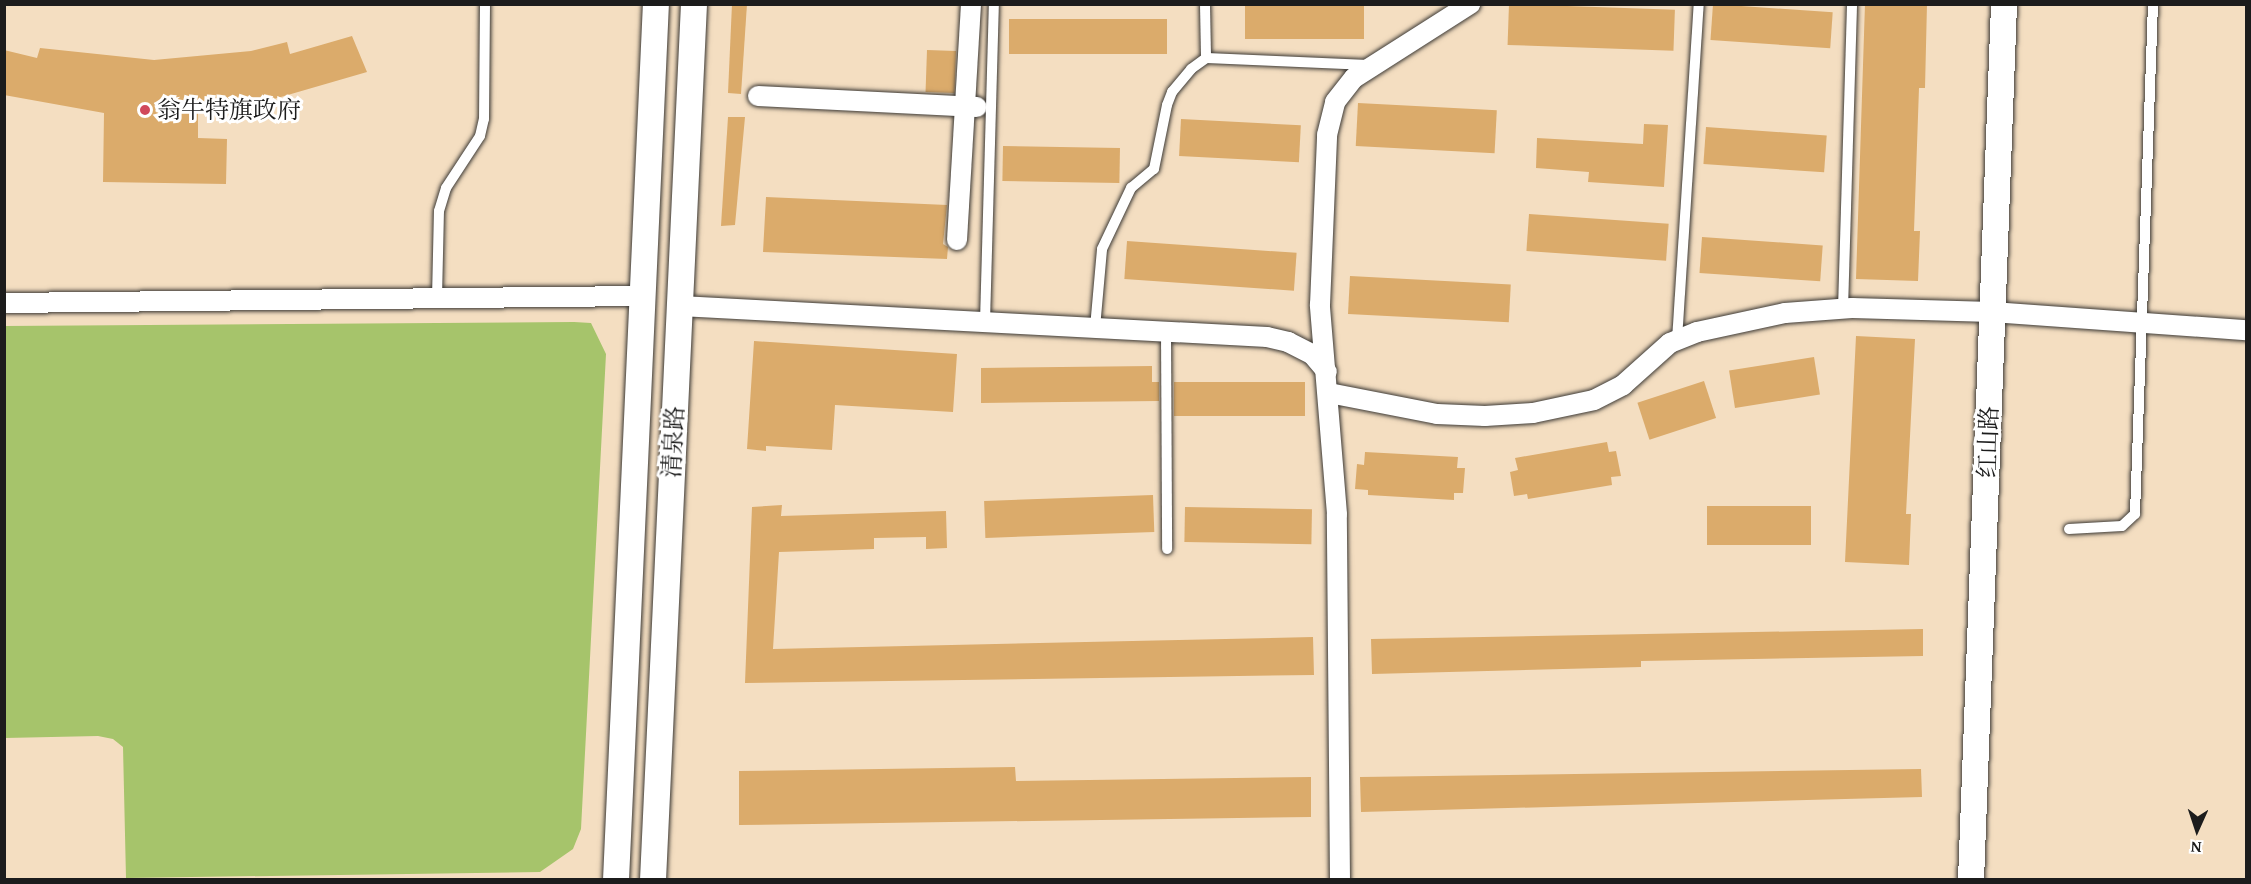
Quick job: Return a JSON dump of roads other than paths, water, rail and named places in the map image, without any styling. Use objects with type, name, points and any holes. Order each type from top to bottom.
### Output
[{"type":"street","name":"清泉路","points":[[616,879],[656,4]]},
{"type":"street","name":"清泉路","points":[[653,879],[694,4]]},
{"type":"street","points":[[957,240],[971,107],[971,4]]},
{"type":"street","points":[[1340,879],[1337,514],[1329,393],[1320,305],[1327,135],[1335,102],[1354,78],[1470,4]]},
{"type":"street","name":"红山路","points":[[1971,879],[2004,4]]},
{"type":"street","points":[[758,96],[971,107]]},
{"type":"street","points":[[4,303],[643,296]]},
{"type":"street","points":[[680,306],[1268,337],[1288,342],[1312,354],[1327,372]]},
{"type":"street","points":[[1329,393],[1437,414],[1485,416],[1533,412],[1594,400],[1623,384],[1677,340],[1785,313],[1843,309],[1992,312],[2247,330]]},
{"type":"lane","points":[[437,298],[439,211],[446,188],[480,136],[483,119],[485,4]]},
{"type":"lane","points":[[985,322],[994,4]]},
{"type":"lane","points":[[1095,328],[1102,249],[1131,188],[1154,169],[1172,92],[1206,58],[1205,4]]},
{"type":"lane","points":[[1677,340],[1699,4]]},
{"type":"lane","points":[[1843,309],[1852,4]]},
{"type":"lane","points":[[2069,529],[2122,526],[2135,514],[2152,4]]},
{"type":"lane","points":[[1206,58],[1372,65]]},
{"type":"lane","points":[[1166,332],[1167,549]]},
{"type":"place","name":"翁牛特旗政府","points":[[145,110]]}]
